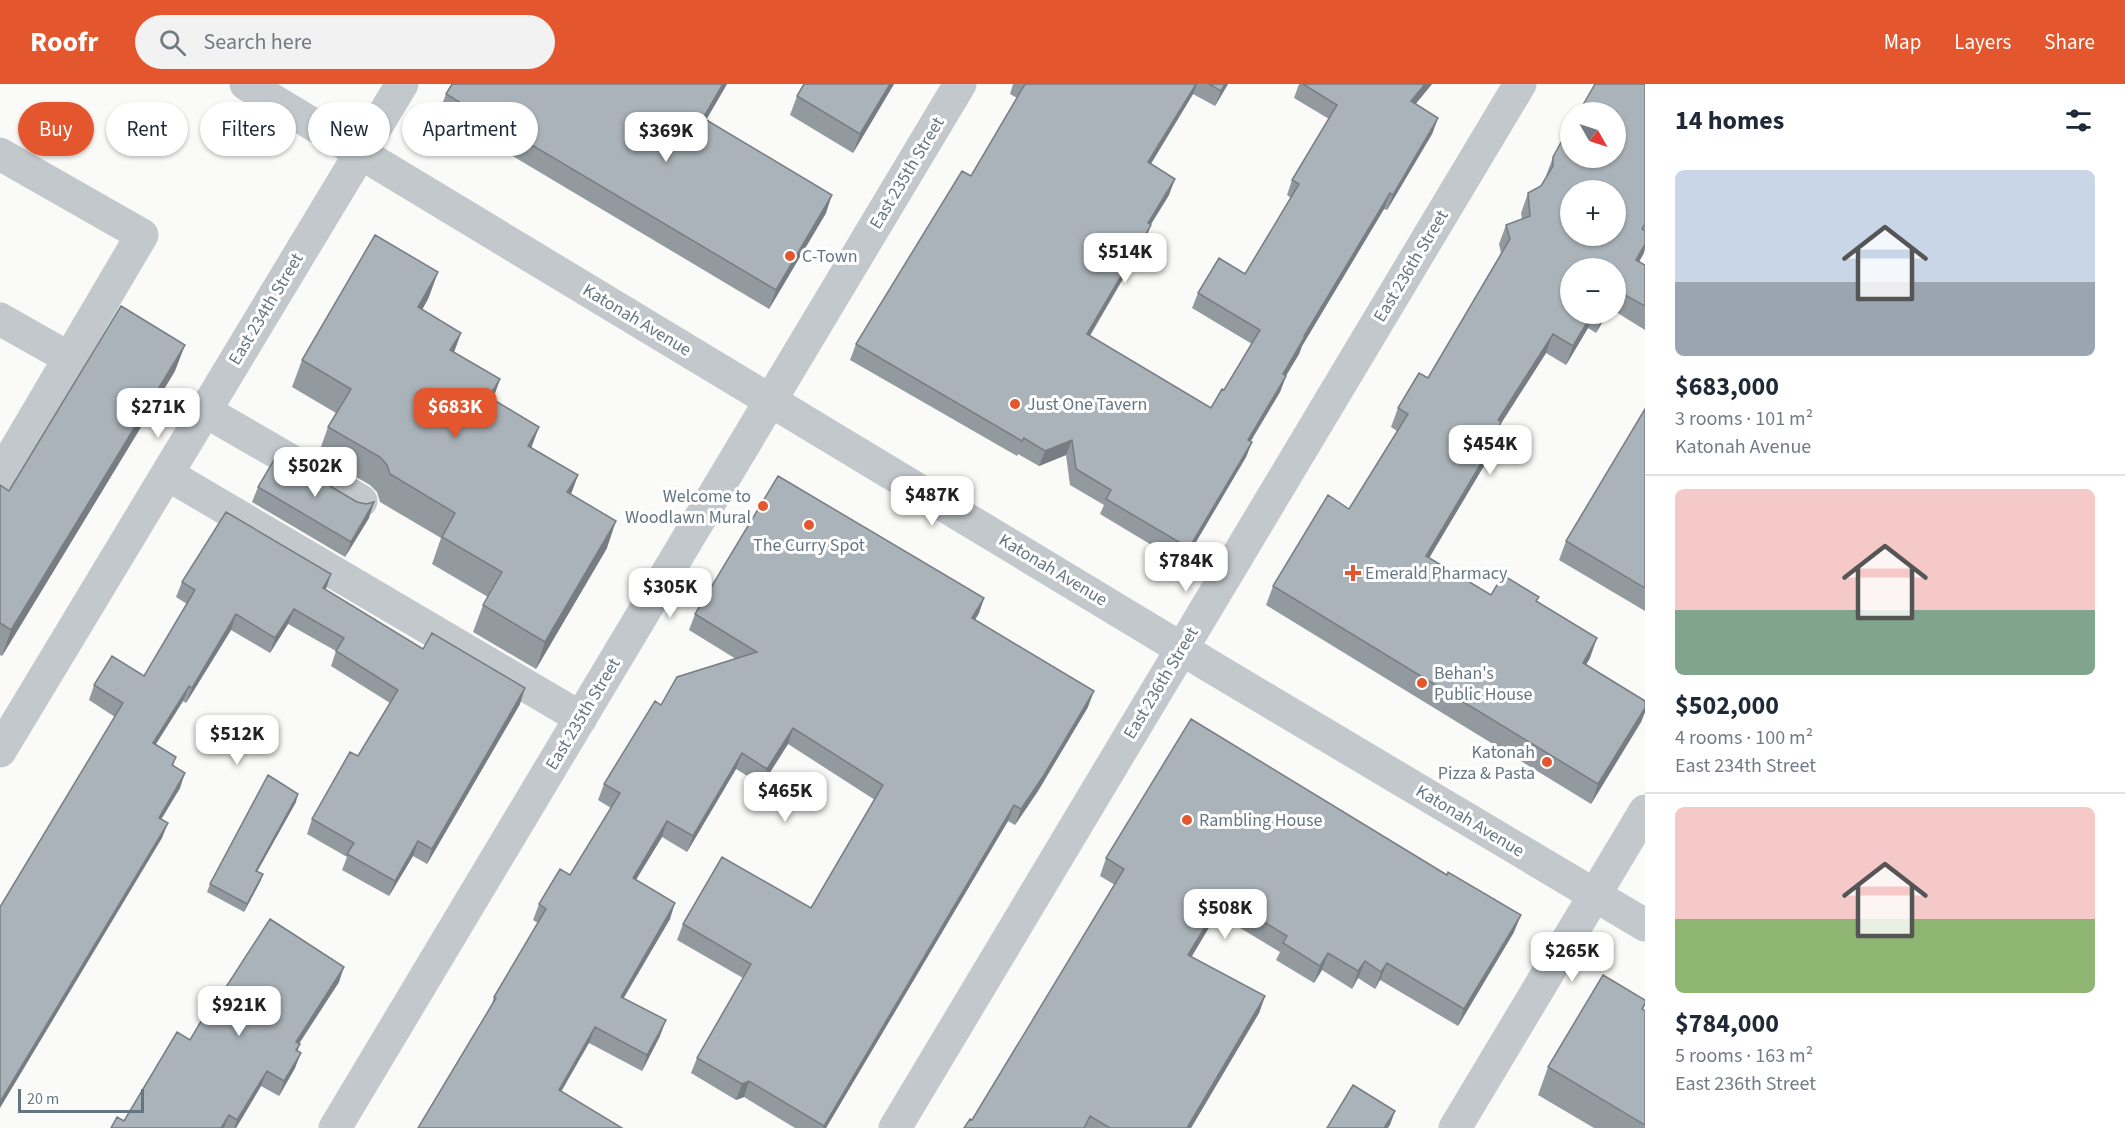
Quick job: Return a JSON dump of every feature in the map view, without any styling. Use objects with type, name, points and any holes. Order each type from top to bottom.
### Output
[{"type":"street","name":"Katonah Avenue","points":[[246,84],[308,122]]},
{"type":"street","name":"East 234th Street","points":[[390,104],[402,84]]},
{"type":"street","name":"East 235th Street","points":[[336,1128],[960,84]]},
{"type":"street","name":"East 236th Street","points":[[895,1128],[1520,84]]},
{"type":"street","points":[[0,154],[142,235],[0,476]]},
{"type":"street","name":"East 234th Street","points":[[0,751],[359,156]]},
{"type":"street","name":"Katonah Avenue","points":[[363,156],[1645,925]]},
{"type":"street","points":[[0,319],[69,358]]},
{"type":"street","points":[[205,411],[361,501]]},
{"type":"street","points":[[167,474],[581,718]]},
{"type":"street","points":[[1455,1128],[1645,811]]},
{"type":"building","points":[[452,84],[723,84],[703,118],[832,195],[776,290],[538,149],[538,102],[459,102],[446,94]]},
{"type":"building","points":[[804,84],[890,84],[860,134],[797,96]]},
{"type":"building","points":[[1025,84],[1196,84],[1148,162],[1175,179],[1148,223],[1151,225],[1087,334],[1211,408],[1260,330],[1198,293],[1219,258],[1245,274],[1299,184],[1292,180],[1337,105],[1303,84],[1425,84],[1411,101],[1438,118],[1393,195],[1390,193],[1304,336],[1283,374],[1286,376],[1248,440],[1252,442],[1189,548],[1106,499],[1111,490],[1076,469],[1072,440],[1045,451],[1024,438],[1022,441],[856,344],[962,171],[971,176]]},
{"type":"building","points":[[1209,84],[1225,84],[1221,91]]},
{"type":"building","points":[[1595,84],[1645,84],[1645,224],[1642,229],[1645,231],[1645,244],[1636,260],[1645,265],[1645,306],[1626,296],[1626,258],[1560,258],[1560,324],[1586,324],[1573,346],[1553,334],[1498,420],[1501,422],[1492,438],[1495,440],[1426,556],[1491,595],[1503,575],[1539,597],[1536,601],[1597,638],[1583,663],[1645,701],[1645,708],[1598,784],[1273,586],[1328,495],[1349,509],[1408,414],[1398,408],[1419,373],[1428,378],[1510,239],[1506,225],[1530,216],[1528,193],[1541,186],[1553,166],[1553,157],[1560,144],[1560,168],[1626,168],[1626,102],[1585,102]]},
{"type":"building","points":[[375,235],[438,272],[418,307],[461,333],[450,350],[500,379],[489,397],[539,427],[528,446],[578,475],[567,492],[616,521],[545,642],[483,605],[502,572],[442,537],[455,513],[390,474],[387,465],[380,457],[328,427],[351,389],[302,360]]},
{"type":"building","points":[[121,306],[185,345],[11,630],[0,623],[0,485],[9,491]]},
{"type":"building","points":[[1645,409],[1645,588],[1566,541]]},
{"type":"building","points":[[277,455],[357,502],[366,504],[374,502],[351,542],[258,487]]},
{"type":"building","points":[[778,476],[984,598],[972,618],[1094,691],[1021,809],[1014,805],[824,1126],[749,1081],[742,1084],[697,1058],[751,964],[683,924],[722,857],[811,908],[883,785],[793,728],[767,769],[742,753],[693,836],[667,821],[633,878],[675,903],[621,997],[666,1020],[647,1055],[595,1027],[559,1090],[622,1128],[418,1128],[546,909],[539,904],[560,869],[570,875],[620,793],[604,784],[655,701],[661,705],[677,677],[757,652],[695,614]]},
{"type":"building","points":[[226,512],[331,574],[323,588],[423,649],[432,633],[525,688],[432,849],[418,841],[395,881],[347,854],[354,843],[312,819],[350,752],[358,756],[398,690],[336,651],[344,638],[294,609],[275,638],[236,614],[192,688],[189,686],[153,743],[176,757],[172,765],[185,773],[159,818],[168,823],[0,1102],[0,907],[123,703],[94,685],[112,656],[144,676],[195,590],[182,582]]},
{"type":"building","points":[[1191,719],[1447,875],[1448,872],[1521,915],[1464,1009],[1387,963],[1381,972],[1365,961],[1358,971],[1328,953],[1320,966],[1283,943],[1287,936],[1223,897],[1188,955],[1265,996],[1187,1128],[1110,1128],[1090,1116],[1084,1128],[964,1128],[970,1119],[972,1120],[1124,869],[1106,858]]},
{"type":"building","points":[[268,775],[298,794],[256,871],[263,874],[247,904],[210,884]]},
{"type":"building","points":[[270,919],[344,967],[296,1042],[300,1044],[296,1050],[301,1053],[284,1081],[267,1071],[237,1120],[229,1115],[221,1128],[111,1128],[117,1117],[124,1121],[177,1032],[190,1040],[216,996],[219,998]]},
{"type":"building","points":[[1603,975],[1645,1000],[1642,1009],[1645,1011],[1645,1125],[1548,1067]]},
{"type":"building","points":[[1353,1085],[1395,1111],[1384,1128],[1327,1128]]},
{"type":"place","name":"C-Town","points":[[790,256]]},
{"type":"place","name":"Just One Tavern","points":[[1015,404]]},
{"type":"place","name":"Welcome to Woodlawn Mural","points":[[763,506]]},
{"type":"place","name":"The Curry Spot","points":[[809,525]]},
{"type":"place","name":"Emerald Pharmacy","points":[[1353,573]]},
{"type":"place","name":"Behan's Public House","points":[[1422,683]]},
{"type":"place","name":"Katonah Pizza & Pasta","points":[[1547,762]]},
{"type":"place","name":"Rambling House","points":[[1187,820]]}]
